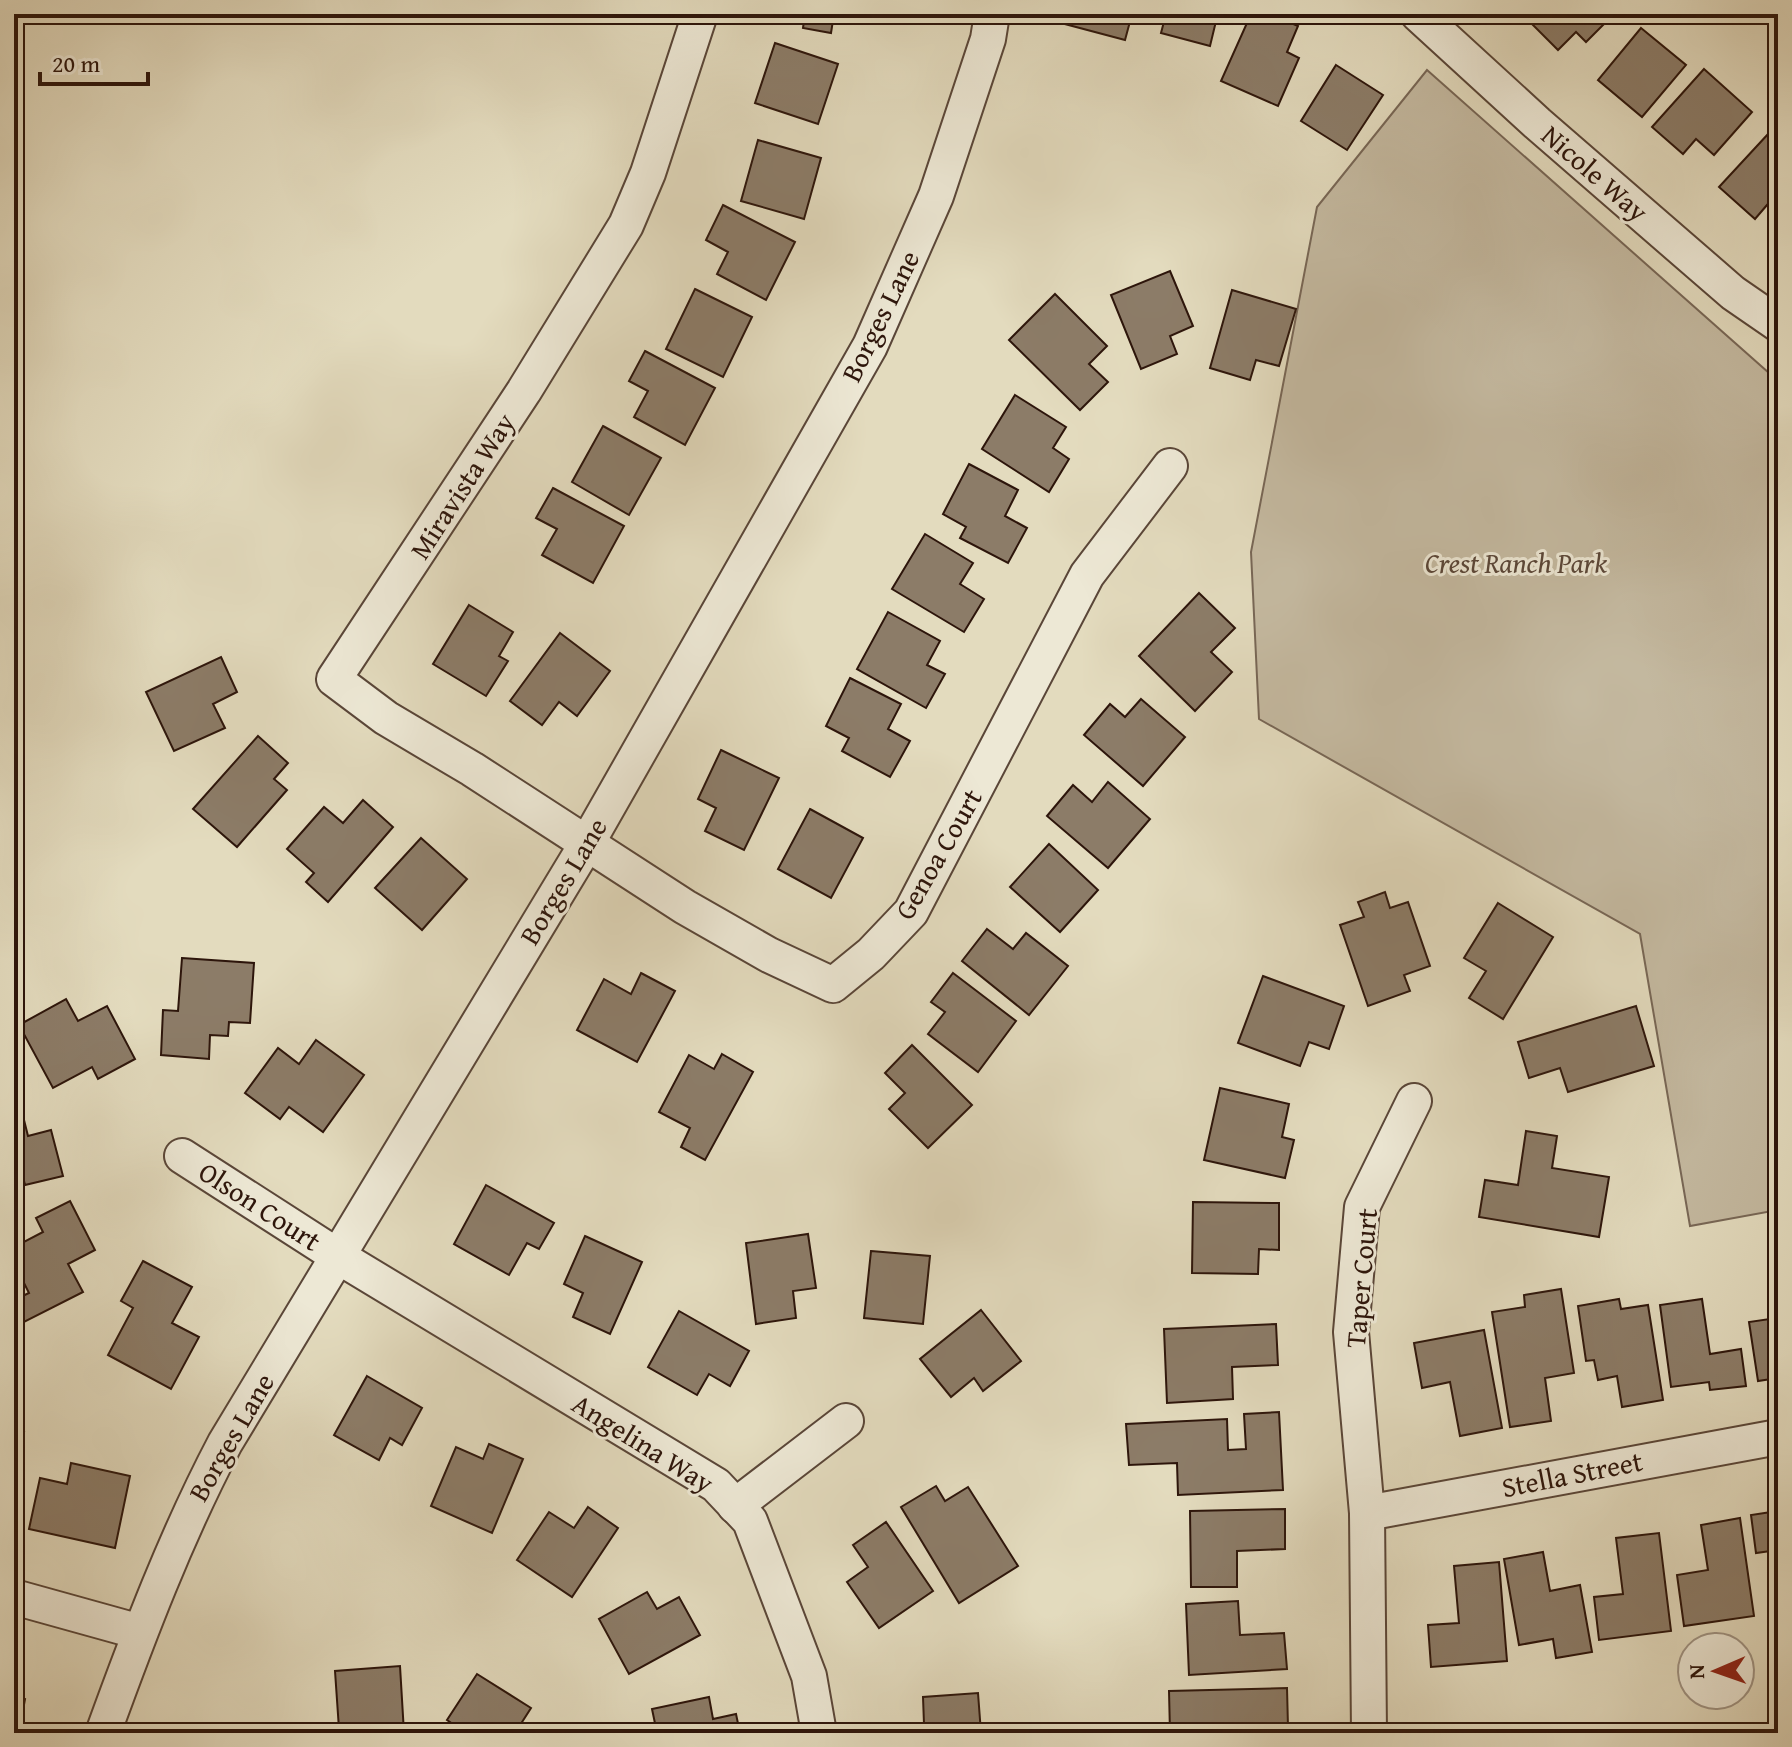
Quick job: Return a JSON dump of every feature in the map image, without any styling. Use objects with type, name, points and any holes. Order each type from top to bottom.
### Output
[{"type":"street","name":"Miravista Way","points":[[586,845],[472,769],[386,718],[334,679],[524,391],[626,225],[648,173],[700,14]]},
{"type":"street","name":"Borges Lane","points":[[103,1733],[191,1506],[225,1443],[586,845],[870,346],[936,196],[988,39],[992,14]]},
{"type":"street","name":"Nicole Way","points":[[1418,14],[1537,123],[1733,293],[1778,324]]},
{"type":"street","name":"Genoa Court","points":[[586,845],[769,955],[833,985],[871,954],[911,912],[1087,575],[1170,466]]},
{"type":"street","name":"Taper Court","points":[[1369,1733],[1367,1513],[1351,1332],[1362,1207],[1414,1101]]},
{"type":"street","name":"Olson Court","points":[[182,1156],[339,1257]]},
{"type":"street","name":"Angelina Way","points":[[339,1257],[716,1485],[750,1521],[809,1676],[819,1733]]},
{"type":"street","points":[[735,1506],[846,1421]]},
{"type":"street","name":"Stella Street","points":[[1367,1513],[1778,1437]]},
{"type":"street","points":[[14,1597],[140,1632]]},
{"type":"green space","name":"Crest Ranch Park","points":[[1427,70],[1778,381],[1778,1210],[1690,1226],[1640,934],[1259,719],[1251,552],[1317,207]]},
{"type":"building","points":[[805,14],[834,14],[831,33],[803,28]]},
{"type":"building","points":[[1064,14],[1132,14],[1125,40],[1061,23]]},
{"type":"building","points":[[1166,14],[1237,14],[1235,22],[1217,17],[1210,46],[1161,33]]},
{"type":"building","points":[[1251,14],[1270,14],[1298,26],[1287,52],[1299,58],[1278,106],[1221,81]]},
{"type":"building","points":[[1530,14],[1614,14],[1586,42],[1576,32],[1558,50],[1526,18]]},
{"type":"building","points":[[1641,28],[1686,65],[1642,117],[1598,80]]},
{"type":"building","points":[[775,43],[838,64],[818,124],[755,103]]},
{"type":"building","points":[[1336,65],[1383,95],[1347,150],[1301,121]]},
{"type":"building","points":[[1704,69],[1752,112],[1714,155],[1696,139],[1683,154],[1652,127]]},
{"type":"building","points":[[1769,133],[1778,141],[1778,202],[1773,198],[1755,219],[1719,187]]},
{"type":"building","points":[[758,140],[821,158],[804,219],[741,201]]},
{"type":"building","points":[[723,205],[795,242],[766,300],[717,274],[728,252],[706,240]]},
{"type":"building","points":[[1170,271],[1193,326],[1170,336],[1177,354],[1141,369],[1111,295]]},
{"type":"building","points":[[695,289],[752,317],[723,377],[666,349]]},
{"type":"building","points":[[1232,290],[1296,309],[1279,366],[1256,360],[1250,380],[1210,368]]},
{"type":"building","points":[[1055,294],[1107,346],[1089,364],[1108,382],[1080,410],[1009,340]]},
{"type":"building","points":[[645,351],[715,388],[685,445],[634,417],[648,391],[629,381]]},
{"type":"building","points":[[1015,395],[1066,427],[1053,448],[1069,459],[1049,492],[982,449]]},
{"type":"building","points":[[603,426],[661,458],[629,515],[572,482]]},
{"type":"building","points":[[969,464],[1018,490],[1005,516],[1027,528],[1008,563],[960,538],[966,527],[943,514]]},
{"type":"building","points":[[553,488],[624,526],[593,583],[542,555],[557,529],[536,518]]},
{"type":"building","points":[[925,534],[973,563],[960,584],[984,599],[964,632],[892,589]]},
{"type":"building","points":[[1199,593],[1235,628],[1211,652],[1232,672],[1195,711],[1139,656]]},
{"type":"building","points":[[469,605],[513,632],[499,656],[508,661],[486,696],[433,664]]},
{"type":"building","points":[[888,612],[940,641],[927,665],[945,674],[926,708],[857,669]]},
{"type":"building","points":[[560,633],[610,671],[577,716],[559,702],[542,725],[510,701]]},
{"type":"building","points":[[221,657],[237,692],[213,704],[225,728],[174,751],[146,692]]},
{"type":"building","points":[[850,678],[901,704],[888,729],[910,741],[890,777],[842,751],[849,738],[826,726]]},
{"type":"building","points":[[1141,699],[1185,737],[1143,786],[1084,735],[1110,704],[1125,717]]},
{"type":"building","points":[[258,736],[288,763],[274,779],[287,790],[237,847],[193,809]]},
{"type":"building","points":[[721,750],[779,778],[744,850],[705,831],[716,808],[698,799]]},
{"type":"building","points":[[1108,782],[1150,819],[1108,868],[1047,816],[1073,785],[1092,802]]},
{"type":"building","points":[[363,800],[393,827],[328,902],[306,882],[314,873],[287,849],[324,807],[343,823]]},
{"type":"building","points":[[810,809],[863,838],[831,898],[778,869]]},
{"type":"building","points":[[421,838],[467,879],[422,930],[375,888]]},
{"type":"building","points":[[1049,844],[1098,890],[1060,932],[1010,887]]},
{"type":"building","points":[[1385,892],[1390,908],[1408,902],[1430,966],[1404,975],[1410,991],[1368,1006],[1340,925],[1364,917],[1358,902]]},
{"type":"building","points":[[1498,903],[1553,937],[1503,1019],[1469,998],[1486,971],[1464,958]]},
{"type":"building","points":[[987,929],[1013,949],[1026,933],[1068,966],[1029,1015],[962,961]]},
{"type":"building","points":[[182,958],[254,963],[250,1023],[229,1022],[228,1036],[210,1035],[209,1059],[161,1055],[163,1010],[178,1011]]},
{"type":"building","points":[[641,973],[675,991],[637,1062],[577,1030],[604,979],[631,994]]},
{"type":"building","points":[[953,973],[1016,1021],[978,1072],[928,1034],[945,1012],[931,1002]]},
{"type":"building","points":[[1263,976],[1344,1006],[1329,1049],[1309,1042],[1300,1066],[1238,1043]]},
{"type":"building","points":[[66,999],[78,1021],[107,1006],[135,1059],[98,1079],[92,1067],[53,1088],[19,1025]]},
{"type":"building","points":[[1636,1006],[1654,1066],[1568,1092],[1560,1068],[1529,1078],[1518,1042]]},
{"type":"building","points":[[316,1040],[364,1075],[323,1132],[289,1107],[280,1119],[245,1093],[278,1048],[299,1064]]},
{"type":"building","points":[[912,1045],[972,1105],[928,1148],[889,1109],[905,1093],[885,1073]]},
{"type":"building","points":[[722,1054],[753,1072],[705,1160],[681,1147],[690,1128],[659,1112],[689,1055],[714,1069]]},
{"type":"building","points":[[1220,1088],[1289,1104],[1282,1137],[1294,1140],[1285,1178],[1204,1160]]},
{"type":"building","points":[[24,1120],[28,1136],[51,1130],[63,1176],[25,1185],[23,1177],[14,1179],[14,1123]]},
{"type":"building","points":[[1526,1131],[1557,1136],[1552,1168],[1609,1177],[1599,1237],[1479,1217],[1485,1180],[1518,1185]]},
{"type":"building","points":[[486,1185],[554,1223],[539,1249],[527,1243],[509,1275],[454,1244]]},
{"type":"building","points":[[70,1201],[95,1250],[68,1264],[83,1292],[22,1323],[14,1308],[14,1300],[29,1293],[14,1263],[14,1247],[43,1232],[36,1218]]},
{"type":"building","points":[[1193,1202],[1279,1203],[1279,1250],[1259,1249],[1258,1274],[1192,1273]]},
{"type":"building","points":[[808,1234],[816,1288],[793,1291],[796,1318],[756,1324],[746,1243]]},
{"type":"building","points":[[585,1236],[642,1262],[610,1334],[573,1317],[583,1293],[564,1284]]},
{"type":"building","points":[[871,1251],[930,1256],[923,1324],[864,1318]]},
{"type":"building","points":[[143,1261],[192,1287],[172,1323],[199,1337],[171,1389],[108,1355],[133,1308],[121,1301]]},
{"type":"building","points":[[1561,1289],[1574,1373],[1545,1378],[1551,1421],[1510,1427],[1492,1312],[1525,1307],[1524,1295]]},
{"type":"building","points":[[1778,1294],[1778,1378],[1758,1381],[1749,1322],[1777,1318],[1773,1295]]},
{"type":"building","points":[[1619,1299],[1621,1309],[1648,1305],[1663,1400],[1622,1407],[1617,1376],[1598,1380],[1594,1360],[1586,1361],[1578,1306]]},
{"type":"building","points":[[1702,1299],[1710,1354],[1741,1349],[1746,1386],[1710,1390],[1709,1382],[1671,1387],[1660,1305]]},
{"type":"building","points":[[981,1310],[1021,1361],[983,1391],[974,1378],[951,1397],[920,1359]]},
{"type":"building","points":[[679,1311],[749,1351],[730,1386],[709,1374],[697,1395],[648,1367]]},
{"type":"building","points":[[1276,1324],[1278,1365],[1232,1367],[1233,1399],[1167,1403],[1164,1329]]},
{"type":"building","points":[[1484,1330],[1502,1428],[1460,1436],[1450,1382],[1422,1388],[1414,1343]]},
{"type":"building","points":[[367,1376],[422,1408],[402,1445],[390,1438],[379,1460],[334,1435]]},
{"type":"building","points":[[1279,1412],[1283,1490],[1178,1495],[1177,1463],[1129,1465],[1126,1424],[1227,1419],[1228,1450],[1246,1449],[1244,1414]]},
{"type":"building","points":[[14,1430],[24,1432],[14,1476]]},
{"type":"building","points":[[489,1444],[523,1459],[492,1533],[431,1506],[456,1447],[483,1459]]},
{"type":"building","points":[[71,1463],[130,1476],[115,1548],[29,1529],[40,1478],[67,1484]]},
{"type":"building","points":[[14,1486],[22,1487],[14,1524]]},
{"type":"building","points":[[936,1486],[945,1501],[968,1487],[1018,1566],[959,1603],[901,1507]]},
{"type":"building","points":[[588,1507],[618,1528],[572,1597],[517,1560],[549,1512],[574,1528]]},
{"type":"building","points":[[1285,1509],[1285,1549],[1237,1551],[1237,1587],[1191,1587],[1190,1511]]},
{"type":"building","points":[[1778,1511],[1778,1550],[1756,1553],[1751,1515]]},
{"type":"building","points":[[1740,1518],[1754,1616],[1684,1626],[1677,1575],[1708,1570],[1701,1525]]},
{"type":"building","points":[[886,1522],[933,1591],[879,1628],[847,1582],[868,1567],[853,1545]]},
{"type":"building","points":[[1659,1533],[1671,1631],[1599,1640],[1594,1597],[1623,1594],[1616,1538]]},
{"type":"building","points":[[1543,1552],[1550,1591],[1580,1585],[1592,1652],[1556,1658],[1553,1639],[1519,1645],[1504,1559]]},
{"type":"building","points":[[1499,1562],[1507,1661],[1431,1667],[1428,1625],[1459,1623],[1454,1566]]},
{"type":"building","points":[[647,1592],[657,1609],[679,1597],[700,1635],[629,1674],[599,1619]]},
{"type":"building","points":[[1238,1601],[1240,1635],[1284,1633],[1287,1669],[1189,1675],[1186,1604]]},
{"type":"building","points":[[400,1666],[404,1733],[365,1733],[365,1727],[339,1729],[335,1671]]},
{"type":"building","points":[[477,1674],[531,1708],[515,1733],[466,1733],[447,1720]]},
{"type":"building","points":[[1287,1688],[1288,1727],[1242,1729],[1242,1733],[1170,1733],[1169,1691]]},
{"type":"building","points":[[978,1693],[981,1733],[902,1733],[901,1725],[924,1724],[923,1697]]},
{"type":"building","points":[[14,1697],[25,1699],[19,1733],[14,1733]]},
{"type":"building","points":[[709,1697],[713,1719],[736,1714],[740,1733],[657,1733],[652,1709]]},
{"type":"building","points":[[245,1724],[263,1733],[240,1733]]},
{"type":"building","points":[[1768,1725],[1769,1733],[1704,1733]]}]
